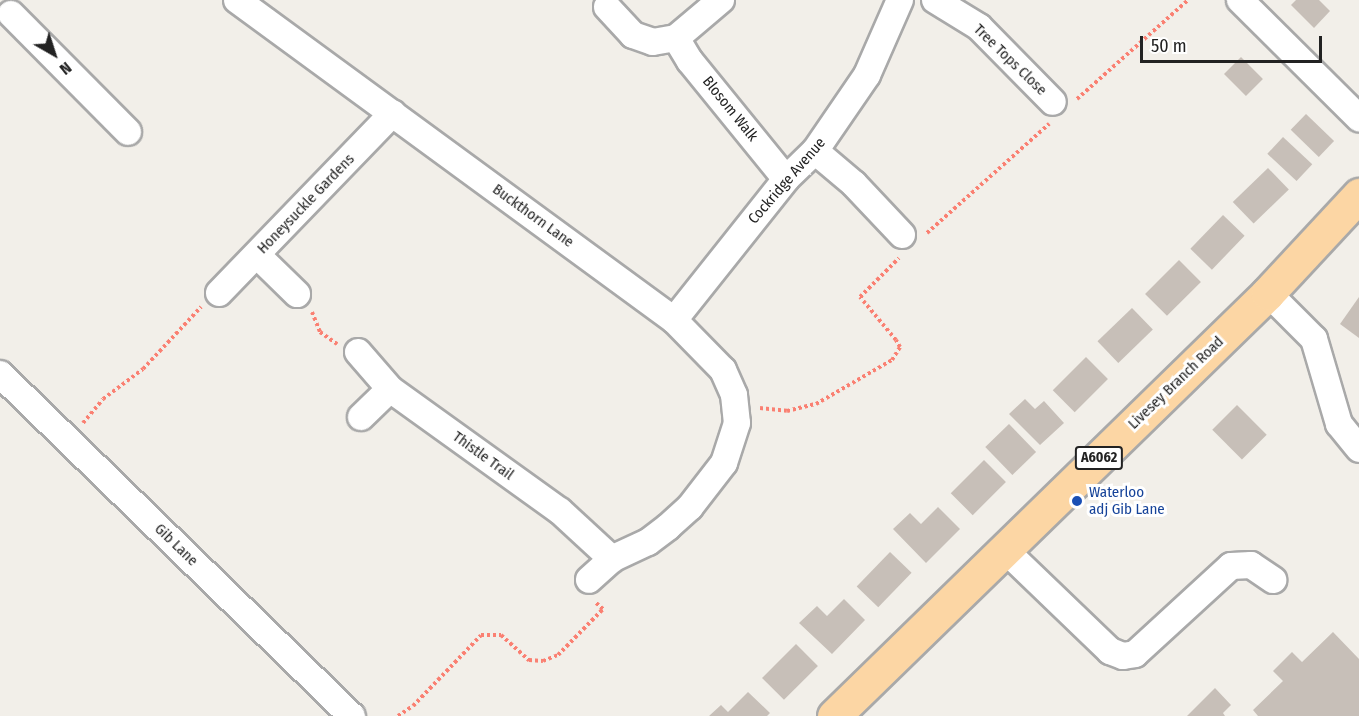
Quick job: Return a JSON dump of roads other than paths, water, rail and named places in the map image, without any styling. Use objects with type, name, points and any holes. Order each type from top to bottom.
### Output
[{"type":"main road","name":"Livesey Branch Road","points":[[834,716],[1268,293],[1359,195]]},
{"type":"street","name":"Buckthorn Lane","points":[[237,0],[674,320],[723,370],[735,406],[734,441],[710,482],[668,527],[648,542],[612,559]]},
{"type":"street","points":[[607,7],[633,36],[652,42],[676,38],[721,0]]},
{"type":"street","name":"Cockridge Avenue","points":[[674,320],[786,179],[815,152],[867,75],[900,0]]},
{"type":"street","name":"Tree Tops Close","points":[[935,0],[979,27],[1061,108]]},
{"type":"street","points":[[1240,0],[1359,118]]},
{"type":"street","points":[[12,13],[128,132]]},
{"type":"street","name":"Blosom Walk","points":[[676,38],[786,179]]},
{"type":"street","name":"Honeysuckle Gardens","points":[[219,293],[393,113]]},
{"type":"street","points":[[815,152],[854,184],[910,241]]},
{"type":"street","points":[[257,255],[297,294]]},
{"type":"street","points":[[1268,293],[1314,339],[1339,424],[1359,449]]},
{"type":"street","name":"Thistle Trail","points":[[358,352],[390,389],[560,511],[612,559]]},
{"type":"street","name":"Gib Lane","points":[[0,374],[352,716]]},
{"type":"street","points":[[362,417],[390,389]]},
{"type":"street","points":[[1005,550],[1110,651],[1123,656],[1135,654],[1231,566],[1251,565],[1273,580]]},
{"type":"street","points":[[589,580],[612,559]]},
{"type":"place","name":"Waterloo adj Gib Lane","points":[[1077,501]]}]
